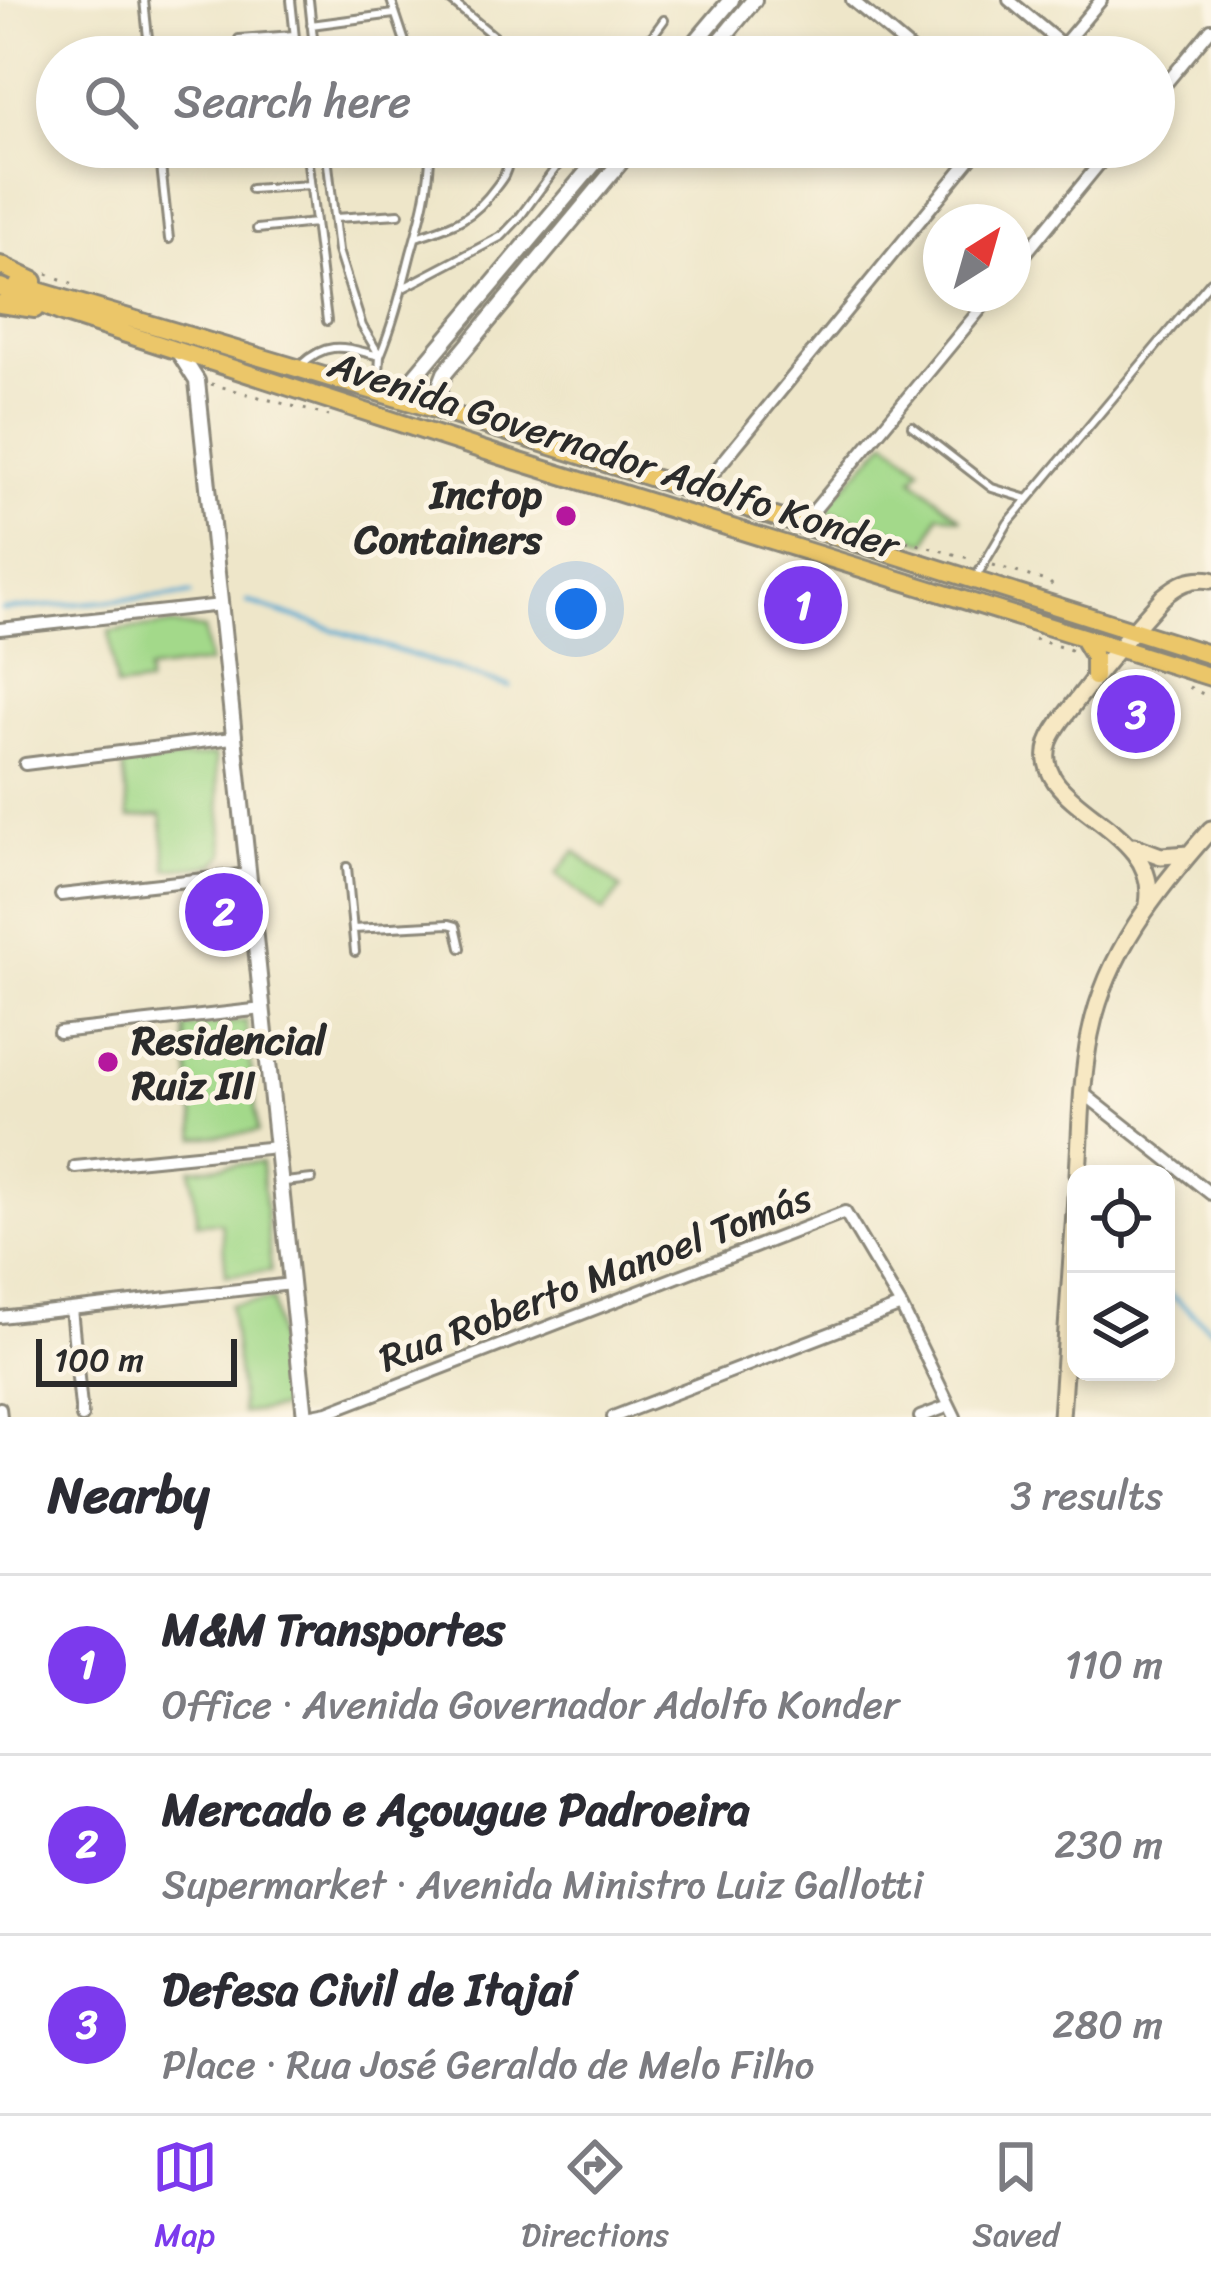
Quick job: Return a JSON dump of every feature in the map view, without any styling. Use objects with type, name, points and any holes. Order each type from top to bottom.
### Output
[{"type":"main road","points":[[0,266],[69,307]]},
{"type":"main road","name":"Avenida Governador Adolfo Konder","points":[[0,284],[218,364],[1211,677]]},
{"type":"main road","points":[[0,304],[69,307]]},
{"type":"main road","name":"Avenida Governador Adolfo Konder","points":[[69,307],[378,391],[1211,655]]},
{"type":"main road","points":[[1148,904],[1148,875],[1141,859],[1052,778],[1047,763],[1051,736],[1154,606],[1176,586],[1211,580]]},
{"type":"main road","points":[[1082,636],[1094,657],[1094,677]]},
{"type":"main road","points":[[1079,1165],[1086,1060],[1098,1004],[1118,953],[1148,904],[1211,829]]},
{"type":"main road","points":[[1128,844],[1161,856],[1189,854]]},
{"type":"main road","points":[[1060,1417],[1070,1273]]},
{"type":"street","points":[[701,36],[731,0]]},
{"type":"street","points":[[724,36],[754,0]]},
{"type":"street","points":[[852,0],[895,36]]},
{"type":"street","points":[[1009,0],[1052,36]]},
{"type":"street","points":[[1071,36],[1101,0]]},
{"type":"street","points":[[1175,73],[1211,29]]},
{"type":"street","points":[[400,398],[591,168]]},
{"type":"street","points":[[438,410],[445,373],[615,168]]},
{"type":"street","points":[[699,491],[963,168]]},
{"type":"street","points":[[1031,247],[1096,168]]},
{"type":"street","points":[[802,525],[978,312]]},
{"type":"street","points":[[178,351],[197,381],[303,1417]]},
{"type":"street","points":[[197,381],[218,364]]},
{"type":"street","points":[[0,629],[220,605]]},
{"type":"street","points":[[26,764],[232,738]]},
{"type":"street","points":[[61,895],[249,874]]},
{"type":"street","points":[[59,1031],[262,1009]]},
{"type":"street","points":[[1083,1093],[1211,1194]]},
{"type":"street","points":[[75,1167],[278,1147]]},
{"type":"street","name":"Rua Roberto Manoel Tomás","points":[[303,1417],[328,1412],[844,1212],[902,1306]]},
{"type":"street","points":[[0,1317],[291,1284]]},
{"type":"street","points":[[613,1417],[902,1306],[952,1412],[920,1417]]},
{"type":"street","points":[[71,1309],[82,1417]]},
{"type":"street","points":[[0,1408],[1,1417]]},
{"type":"lane","points":[[144,0],[148,36]]},
{"type":"lane","points":[[280,36],[294,35],[291,0]]},
{"type":"lane","points":[[309,0],[312,36]]},
{"type":"lane","points":[[391,0],[402,36]]},
{"type":"lane","points":[[450,0],[494,36]]},
{"type":"lane","points":[[311,25],[394,14]]},
{"type":"lane","points":[[652,36],[664,20]]},
{"type":"lane","points":[[161,168],[169,238]]},
{"type":"lane","points":[[308,168],[327,321]]},
{"type":"lane","points":[[329,168],[338,251],[362,326],[380,356]]},
{"type":"lane","points":[[378,391],[380,356],[394,322],[431,168]]},
{"type":"lane","points":[[416,238],[456,224],[481,208],[507,168]]},
{"type":"lane","points":[[403,288],[502,236],[556,168]]},
{"type":"lane","points":[[251,189],[310,185]]},
{"type":"lane","points":[[335,218],[399,214]]},
{"type":"lane","points":[[256,229],[315,224]]},
{"type":"lane","points":[[319,252],[338,251]]},
{"type":"lane","points":[[974,580],[1008,523],[1211,281]]},
{"type":"lane","points":[[298,367],[314,352],[334,346],[380,356]]},
{"type":"lane","points":[[913,426],[992,488],[1028,499]]},
{"type":"lane","points":[[347,867],[356,952]]},
{"type":"lane","points":[[353,929],[449,924],[456,926],[461,948]]},
{"type":"lane","points":[[281,1182],[312,1179]]},
{"type":"green space","points":[[887,440],[921,468],[913,478],[962,519],[939,514],[927,542],[823,510]]},
{"type":"green space","points":[[171,625],[204,629],[209,663],[148,671],[148,684],[116,688],[109,631]]},
{"type":"green space","points":[[215,755],[225,854],[215,865],[167,869],[161,815],[129,818],[123,765]]},
{"type":"green space","points":[[575,851],[621,889],[603,912],[556,874]]},
{"type":"green space","points":[[246,1021],[258,1132],[196,1138],[185,1028]]},
{"type":"green space","points":[[261,1162],[271,1271],[226,1275],[221,1222],[197,1223],[191,1169]]},
{"type":"green space","points":[[273,1300],[285,1408],[242,1413],[230,1305]]},
{"type":"waterway","points":[[2,610],[191,594]]},
{"type":"waterway","points":[[248,602],[510,687]]},
{"type":"waterway","points":[[1175,1299],[1211,1329]]},
{"type":"place","name":"Inctop Containers","points":[[566,516]]},
{"type":"place","name":"M&M Transportes","points":[[803,605]]},
{"type":"place","name":"Defesa Civil de Itajaí","points":[[1136,714]]},
{"type":"place","name":"Mercado e Açougue Padroeira","points":[[224,912]]},
{"type":"place","name":"Residencial Ruiz III","points":[[108,1062]]}]
